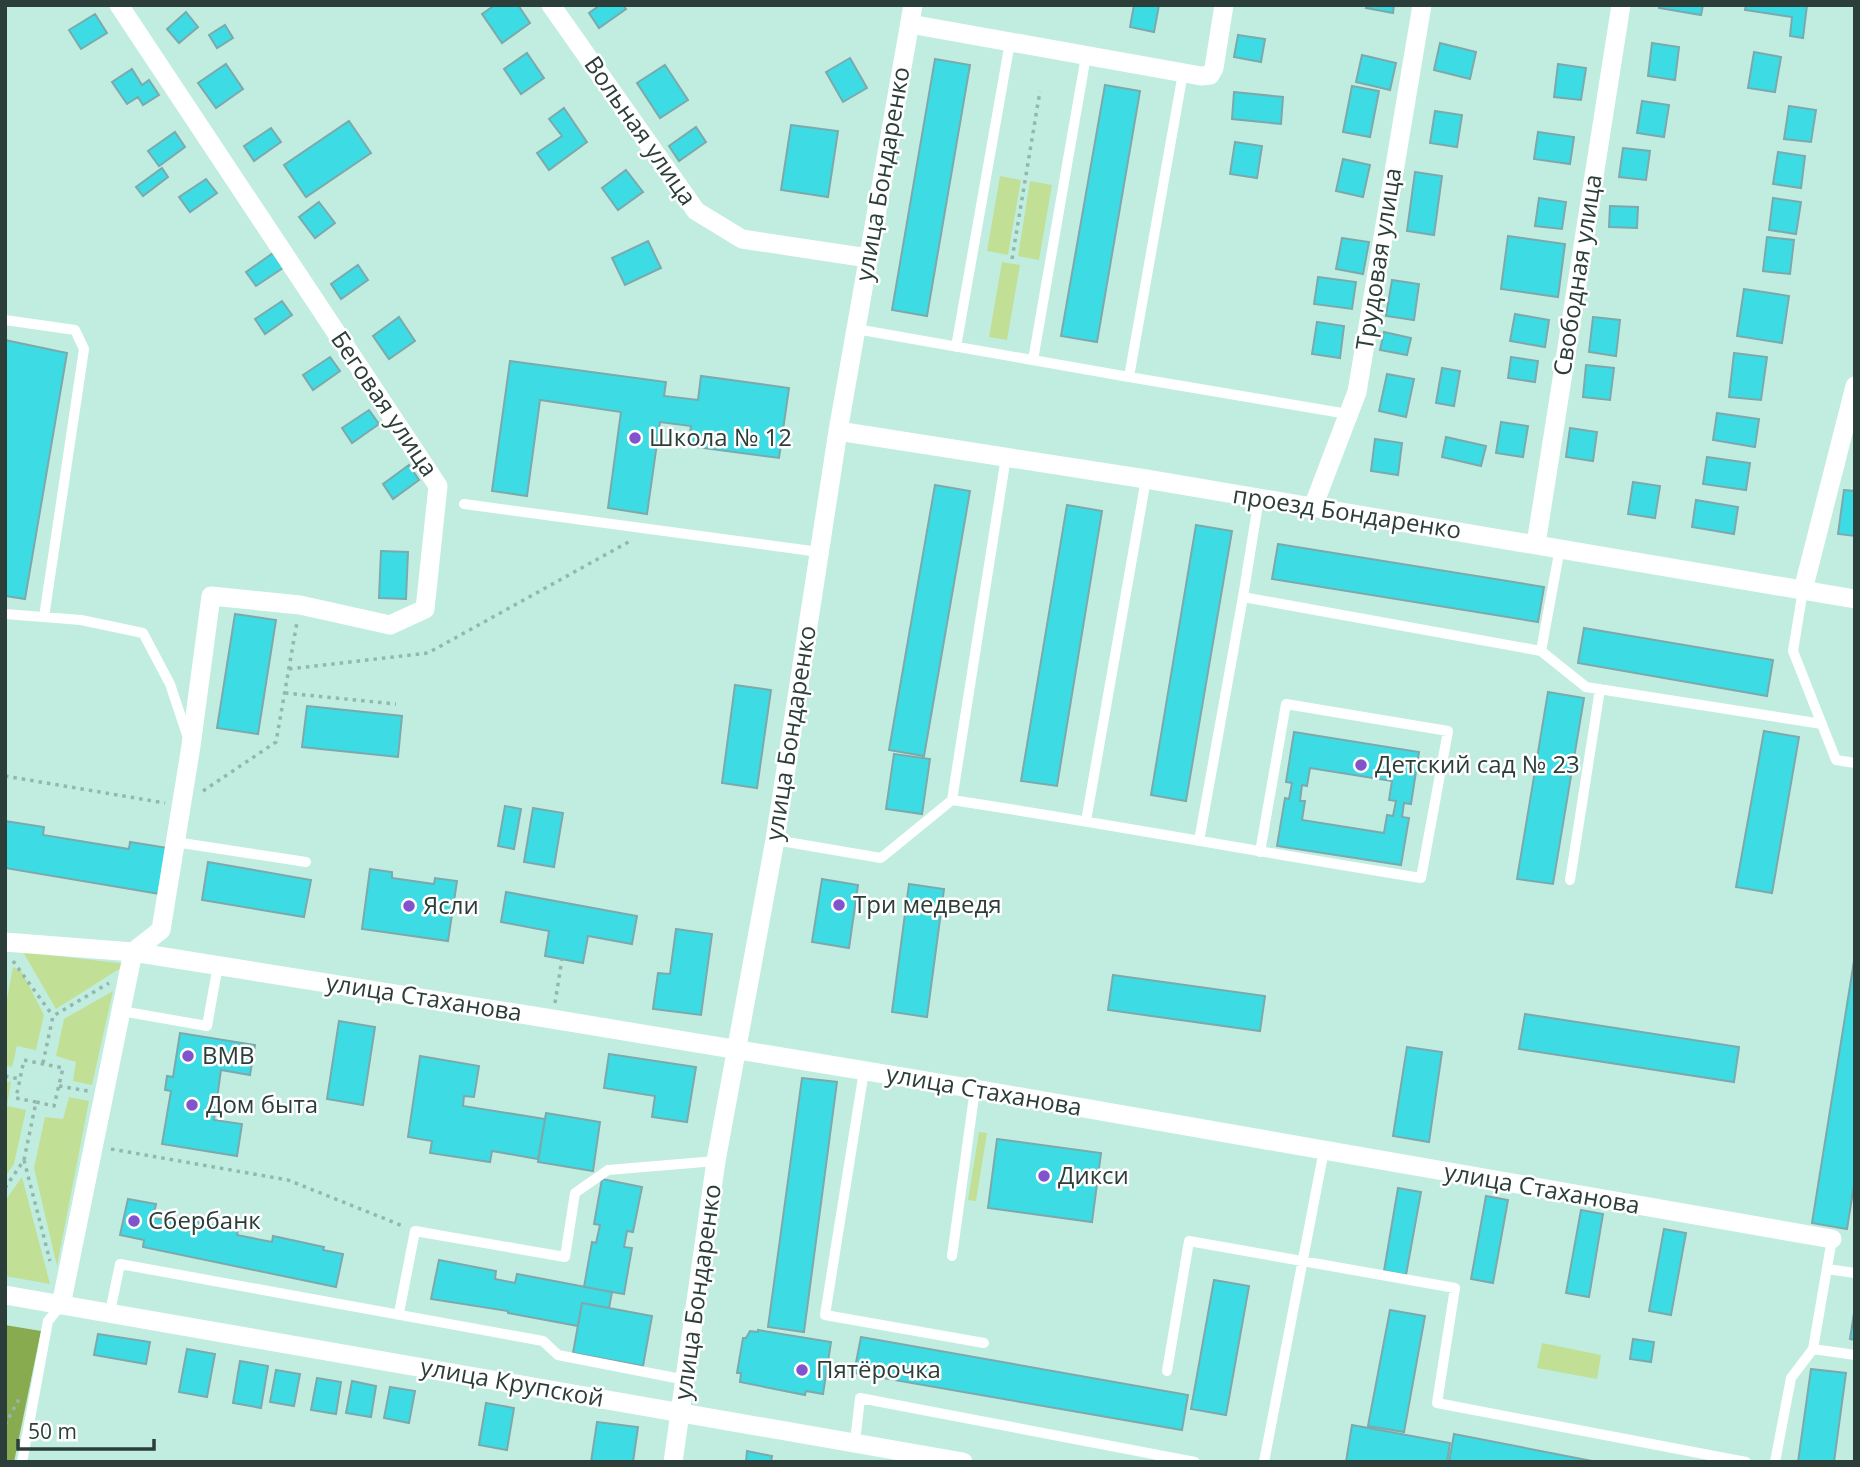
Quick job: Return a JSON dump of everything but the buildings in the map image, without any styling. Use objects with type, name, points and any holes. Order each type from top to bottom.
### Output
[{"type":"street","name":"Беговая улица","points":[[119,5],[438,486],[425,609],[390,625],[300,605],[211,596],[191,746],[161,930],[131,962]]},
{"type":"street","name":"Вольная улица","points":[[551,5],[696,211],[742,239],[868,258]]},
{"type":"street","points":[[911,15],[1010,42],[1202,76],[1210,75],[1214,68],[1224,5]]},
{"type":"street","name":"Трудовая улица","points":[[1313,507],[1357,392],[1422,5]]},
{"type":"street","name":"Свободная улица","points":[[1536,544],[1621,5]]},
{"type":"street","name":"улица Бондаренко","points":[[673,1462],[716,1161],[775,840],[838,431],[911,15]]},
{"type":"street","points":[[1803,590],[1855,386]]},
{"type":"street","name":"проезд Бондаренко","points":[[838,431],[1146,479],[1855,599]]},
{"type":"street","name":"улица Стаханова","points":[[5,942],[131,962],[218,965],[552,1019],[975,1089],[1832,1239]]},
{"type":"street","points":[[61,1304],[131,962]]},
{"type":"street","name":"улица Крупской","points":[[5,1295],[963,1462]]},
{"type":"lane","points":[[956,347],[1010,42]]},
{"type":"lane","points":[[1033,360],[1086,56]]},
{"type":"lane","points":[[1129,377],[1183,73]]},
{"type":"lane","points":[[5,320],[75,330],[84,349],[44,617]]},
{"type":"lane","points":[[856,329],[1349,414]]},
{"type":"lane","points":[[775,840],[881,858],[952,800],[1006,457]]},
{"type":"lane","points":[[1086,821],[1146,479]]},
{"type":"lane","points":[[1199,841],[1259,498]]},
{"type":"lane","points":[[464,504],[819,552]]},
{"type":"lane","points":[[1541,651],[1560,548]]},
{"type":"lane","points":[[1803,590],[1793,651],[1836,760],[1855,763]]},
{"type":"lane","points":[[1243,597],[1541,651],[1586,687],[1822,724]]},
{"type":"lane","points":[[5,614],[81,620],[143,633],[170,684],[191,746]]},
{"type":"lane","points":[[1570,880],[1600,689]]},
{"type":"lane","points":[[952,800],[1086,821],[1261,852],[1421,878],[1448,731],[1286,704],[1261,852]]},
{"type":"lane","points":[[175,842],[306,862]]},
{"type":"lane","points":[[121,1011],[208,1026],[218,965]]},
{"type":"lane","points":[[864,1070],[825,1315],[984,1343]]},
{"type":"lane","points":[[952,1256],[975,1089]]},
{"type":"lane","points":[[1264,1462],[1324,1150]]},
{"type":"lane","points":[[399,1313],[415,1231],[565,1257],[575,1193],[608,1170],[716,1161]]},
{"type":"lane","points":[[1775,1462],[1791,1378],[1813,1349],[1832,1239]]},
{"type":"lane","points":[[1167,1371],[1189,1241],[1455,1288],[1437,1403],[1746,1462]]},
{"type":"lane","points":[[110,1312],[120,1264],[543,1341],[558,1355],[686,1380]]},
{"type":"lane","points":[[1827,1269],[1855,1273]]},
{"type":"lane","points":[[22,1462],[48,1321],[61,1304]]},
{"type":"lane","points":[[1813,1349],[1855,1355]]},
{"type":"lane","points":[[855,1443],[860,1398],[1195,1462]]},
{"type":"path","points":[[1012,259],[1040,91]]},
{"type":"path","points":[[289,669],[428,653],[651,530]]},
{"type":"path","points":[[285,693],[396,704]]},
{"type":"path","points":[[552,1019],[562,960]]},
{"type":"path","points":[[13,961],[53,1016]]},
{"type":"path","points":[[43,1063],[53,1016],[131,962]]},
{"type":"path","points":[[24,1059],[43,1063],[63,1068],[54,1106],[16,1098],[24,1059]]},
{"type":"path","points":[[5,1076],[20,1079]]},
{"type":"path","points":[[59,1086],[104,1094]]},
{"type":"path","points":[[5,1188],[24,1160],[36,1102]]},
{"type":"path","points":[[93,1146],[288,1180],[415,1231]]},
{"type":"path","points":[[24,1160],[51,1265]]},
{"type":"green space","points":[[1000,176],[1021,180],[1008,255],[987,251]]},
{"type":"green space","points":[[1030,181],[1052,185],[1039,260],[1018,256]]},
{"type":"green space","points":[[1002,262],[1020,265],[1007,340],[989,337]]},
{"type":"green space","points":[[23,952],[127,964],[56,1009]]},
{"type":"green space","points":[[13,967],[22,972],[44,1015],[36,1050],[17,1046],[12,1067],[5,1065],[5,1009]]},
{"type":"green space","points":[[113,991],[92,1085],[73,1081],[76,1062],[56,1056],[64,1019]]},
{"type":"green space","points":[[5,1081],[11,1082],[7,1106],[26,1110],[14,1164],[5,1177]]},
{"type":"green space","points":[[69,1097],[89,1101],[57,1266],[34,1168],[45,1117],[63,1119]]},
{"type":"green space","points":[[979,1132],[987,1133],[976,1201],[968,1200]]},
{"type":"green space","points":[[22,1177],[50,1284],[5,1276],[5,1201]]},
{"type":"green space","points":[[5,1325],[41,1331],[14,1462],[5,1462]]},
{"type":"green space","points":[[1542,1343],[1601,1355],[1597,1379],[1537,1368]]},
{"type":"place","name":"Школа № 12","points":[[635,438]]},
{"type":"place","name":"Детский сад № 23","points":[[1361,765]]},
{"type":"place","name":"Три медведя","points":[[839,905]]},
{"type":"place","name":"Ясли","points":[[409,906]]},
{"type":"place","name":"ВМВ","points":[[188,1056]]},
{"type":"place","name":"Дом быта","points":[[192,1105]]},
{"type":"place","name":"Дикси","points":[[1044,1176]]},
{"type":"place","name":"Сбербанк","points":[[134,1221]]},
{"type":"place","name":"Пятёрочка","points":[[802,1370]]}]
